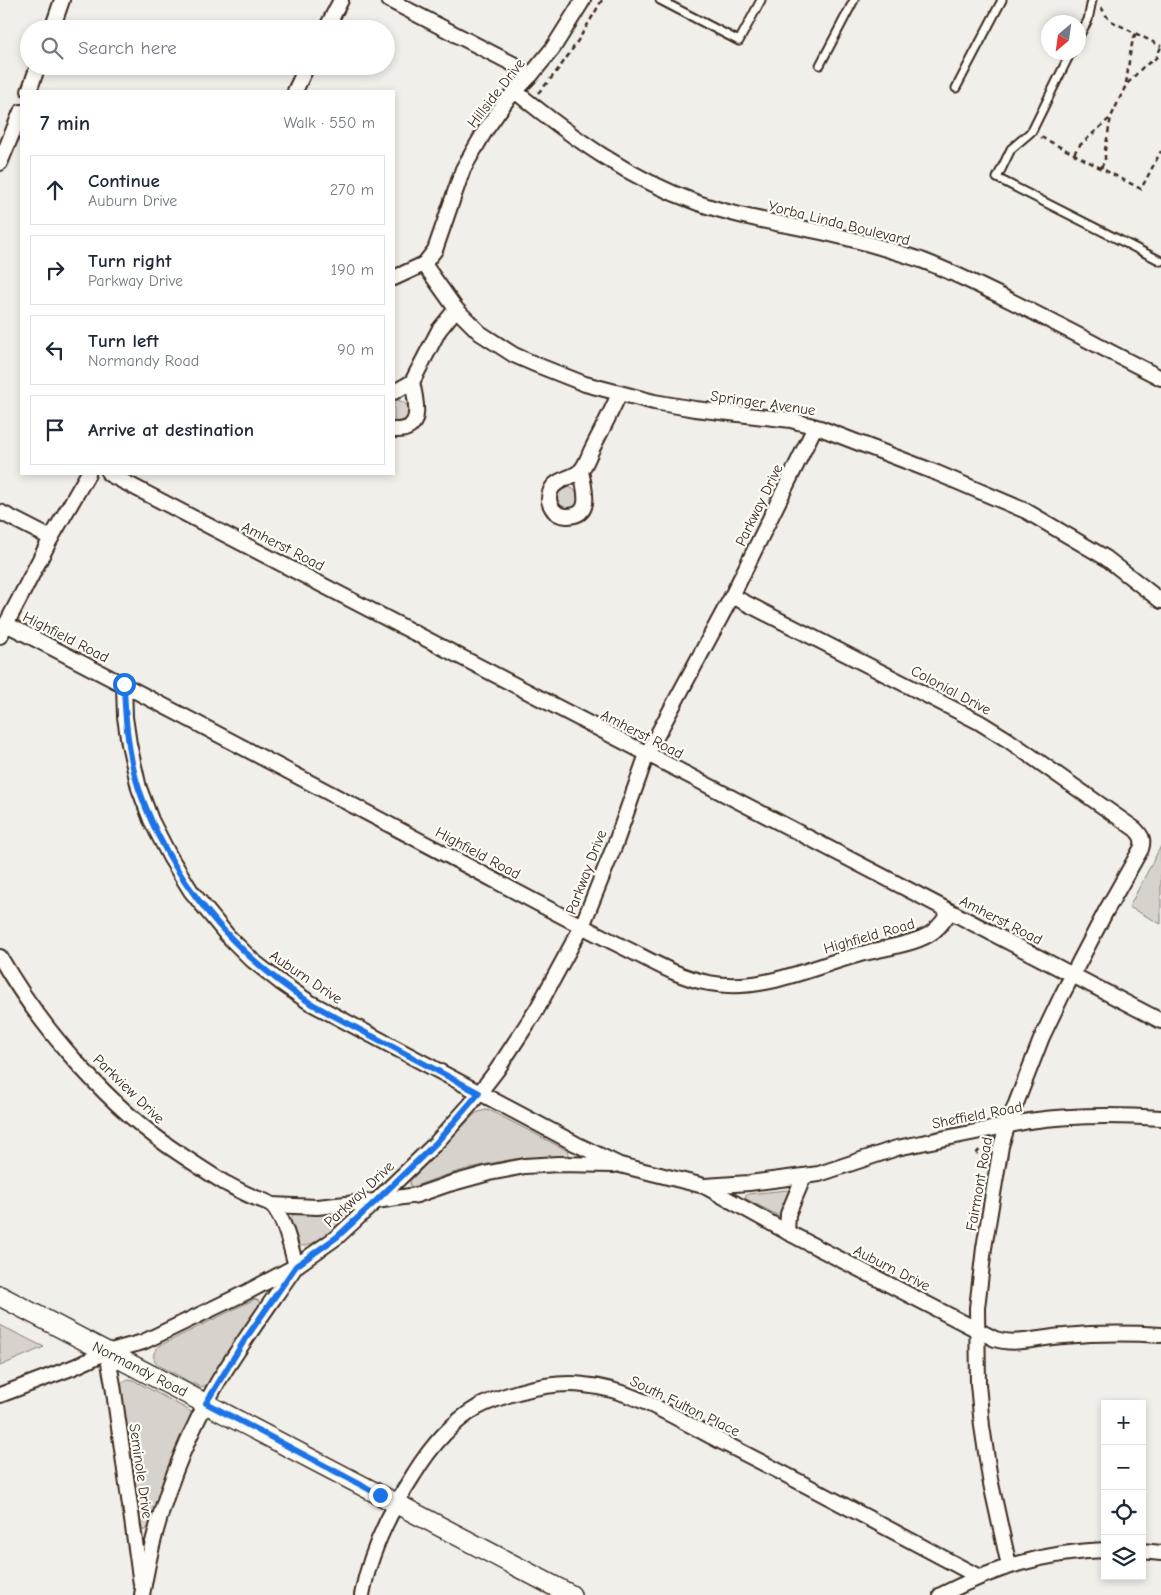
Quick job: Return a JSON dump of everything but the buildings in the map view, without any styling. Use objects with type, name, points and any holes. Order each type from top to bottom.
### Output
[{"type":"street","points":[[55,20],[62,0]]},
{"type":"street","points":[[331,20],[341,0]]},
{"type":"street","points":[[389,0],[515,64],[531,75]]},
{"type":"street","name":"Hillside Drive","points":[[424,264],[435,250],[463,169],[485,131],[495,115],[531,75],[563,33],[583,0]]},
{"type":"street","points":[[29,90],[35,75]]},
{"type":"street","points":[[295,90],[302,75]]},
{"type":"street","name":"Yorba Linda Boulevard","points":[[516,92],[552,121],[599,154],[666,191],[743,216],[838,236],[922,261],[968,280],[1161,378]]},
{"type":"street","points":[[0,163],[20,114]]},
{"type":"street","points":[[395,278],[424,264]]},
{"type":"street","name":"Springer Avenue","points":[[424,264],[456,309],[480,333],[514,354],[566,377],[619,394],[696,409],[791,420],[815,427],[937,473],[1026,511],[1106,558],[1161,601]]},
{"type":"street","points":[[395,391],[412,382],[439,330],[456,309]]},
{"type":"street","points":[[395,430],[407,428],[415,420],[417,409],[412,382]]},
{"type":"street","points":[[581,470],[619,394]]},
{"type":"street","name":"Parkway Drive","points":[[0,1395],[74,1368],[107,1352],[142,1342],[249,1291],[296,1266],[337,1237],[376,1201],[436,1143],[479,1093],[497,1070],[537,1009],[582,926],[616,842],[647,754],[732,596],[815,427]]},
{"type":"street","points":[[3,630],[51,538],[87,475]]},
{"type":"street","name":"Amherst Road","points":[[111,475],[1161,1021]]},
{"type":"street","points":[[0,512],[51,538]]},
{"type":"street","name":"Colonial Drive","points":[[732,596],[979,722],[1008,740],[1135,829],[1142,836]]},
{"type":"street","name":"Highfield Road","points":[[3,630],[124,684],[582,926],[672,971],[690,978],[713,984],[743,986],[774,980],[858,954],[919,939],[933,932],[950,912]]},
{"type":"street","name":"Auburn Drive","points":[[124,684],[125,717],[139,788],[151,820],[170,857],[191,891],[227,935],[252,960],[309,1002],[479,1093],[620,1165],[704,1186],[787,1232],[998,1340],[1012,1342],[1098,1334],[1161,1335]]},
{"type":"street","name":"Fairmont Road","points":[[1009,1566],[990,1479],[978,1384],[978,1308],[984,1248],[1001,1146],[1042,1038],[1106,911],[1141,849],[1142,836]]},
{"type":"street","name":"Parkview Drive","points":[[0,957],[24,996],[69,1054],[123,1109],[179,1154],[224,1183],[272,1205],[317,1207],[376,1201]]},
{"type":"street","name":"Sheffield Road","points":[[704,1186],[749,1183],[818,1174],[897,1148],[1008,1124],[1047,1118],[1122,1115],[1161,1118]]},
{"type":"street","name":"Auburn Drive","points":[[376,1201],[416,1195],[465,1180],[525,1166],[558,1164],[620,1165]]},
{"type":"street","points":[[787,1232],[788,1214],[804,1176]]},
{"type":"street","points":[[272,1205],[286,1232],[296,1266]]},
{"type":"street","name":"Parkway Drive","points":[[206,1403],[244,1341],[296,1266]]},
{"type":"street","name":"Normandy Road","points":[[0,1296],[571,1595]]},
{"type":"street","name":"Seminole Drive","points":[[107,1352],[142,1595]]},
{"type":"street","name":"South Fulton Place","points":[[362,1595],[370,1560],[409,1481],[428,1452],[457,1422],[478,1407],[493,1400],[538,1386],[566,1384],[616,1391],[649,1404],[979,1577]]},
{"type":"street","name":"Seminole Drive","points":[[142,1595],[152,1546],[176,1470],[206,1403]]},
{"type":"street","points":[[941,1595],[979,1577],[1009,1566],[1053,1555],[1101,1550]]},
{"type":"street","points":[[1146,1551],[1161,1553]]},
{"type":"lane","points":[[660,0],[739,41],[761,0]]},
{"type":"lane","points":[[820,65],[854,0]]},
{"type":"lane","points":[[956,88],[1002,0]]},
{"type":"lane","points":[[1086,24],[1095,1]]},
{"type":"lane","points":[[1067,60],[1032,131],[1011,148],[997,178],[1161,261]]},
{"type":"path","points":[[536,95],[557,71],[602,0]]},
{"type":"path","points":[[1095,1],[1109,20],[1161,47],[1156,58],[1143,67],[1126,85]]},
{"type":"path","points":[[1101,168],[1105,160],[1111,117],[1126,85],[1131,43],[1136,33]]},
{"type":"path","points":[[1074,154],[1078,147],[1111,117]]},
{"type":"path","points":[[1037,135],[1141,189],[1161,151]]},
{"type":"path","points":[[976,1154],[981,1148]]},
{"type":"shaded area","points":[[395,401],[403,402],[409,410],[408,418],[405,421],[395,422]]},
{"type":"shaded area","points":[[563,487],[571,487],[578,494],[578,502],[571,509],[563,509],[556,502],[556,494]]},
{"type":"shaded area","points":[[1161,846],[1161,924],[1129,907]]},
{"type":"shaded area","points":[[485,1110],[491,1111],[568,1151],[568,1156],[557,1158],[522,1158],[494,1163],[453,1173],[413,1187],[410,1186],[410,1181],[472,1117],[476,1113]]},
{"type":"shaded area","points":[[787,1190],[790,1193],[783,1213],[779,1216],[745,1197],[748,1194]]},
{"type":"shaded area","points":[[342,1211],[345,1213],[345,1216],[325,1235],[306,1245],[301,1246],[298,1243],[290,1220],[294,1213],[312,1214]]},
{"type":"shaded area","points":[[255,1299],[259,1301],[260,1306],[208,1385],[200,1387],[158,1365],[154,1359],[155,1350],[163,1344]]},
{"type":"shaded area","points":[[0,1325],[44,1347],[0,1366]]},
{"type":"shaded area","points":[[128,1379],[185,1408],[191,1412],[192,1418],[151,1526],[145,1530],[140,1530],[136,1527],[120,1391],[121,1383]]},
{"type":"route","points":[[124,684],[125,717],[139,788],[151,820],[170,857],[191,891],[207,912],[252,960],[309,1002],[479,1093],[436,1143],[376,1201],[337,1237],[296,1266],[244,1341],[206,1403],[380,1495]]}]
